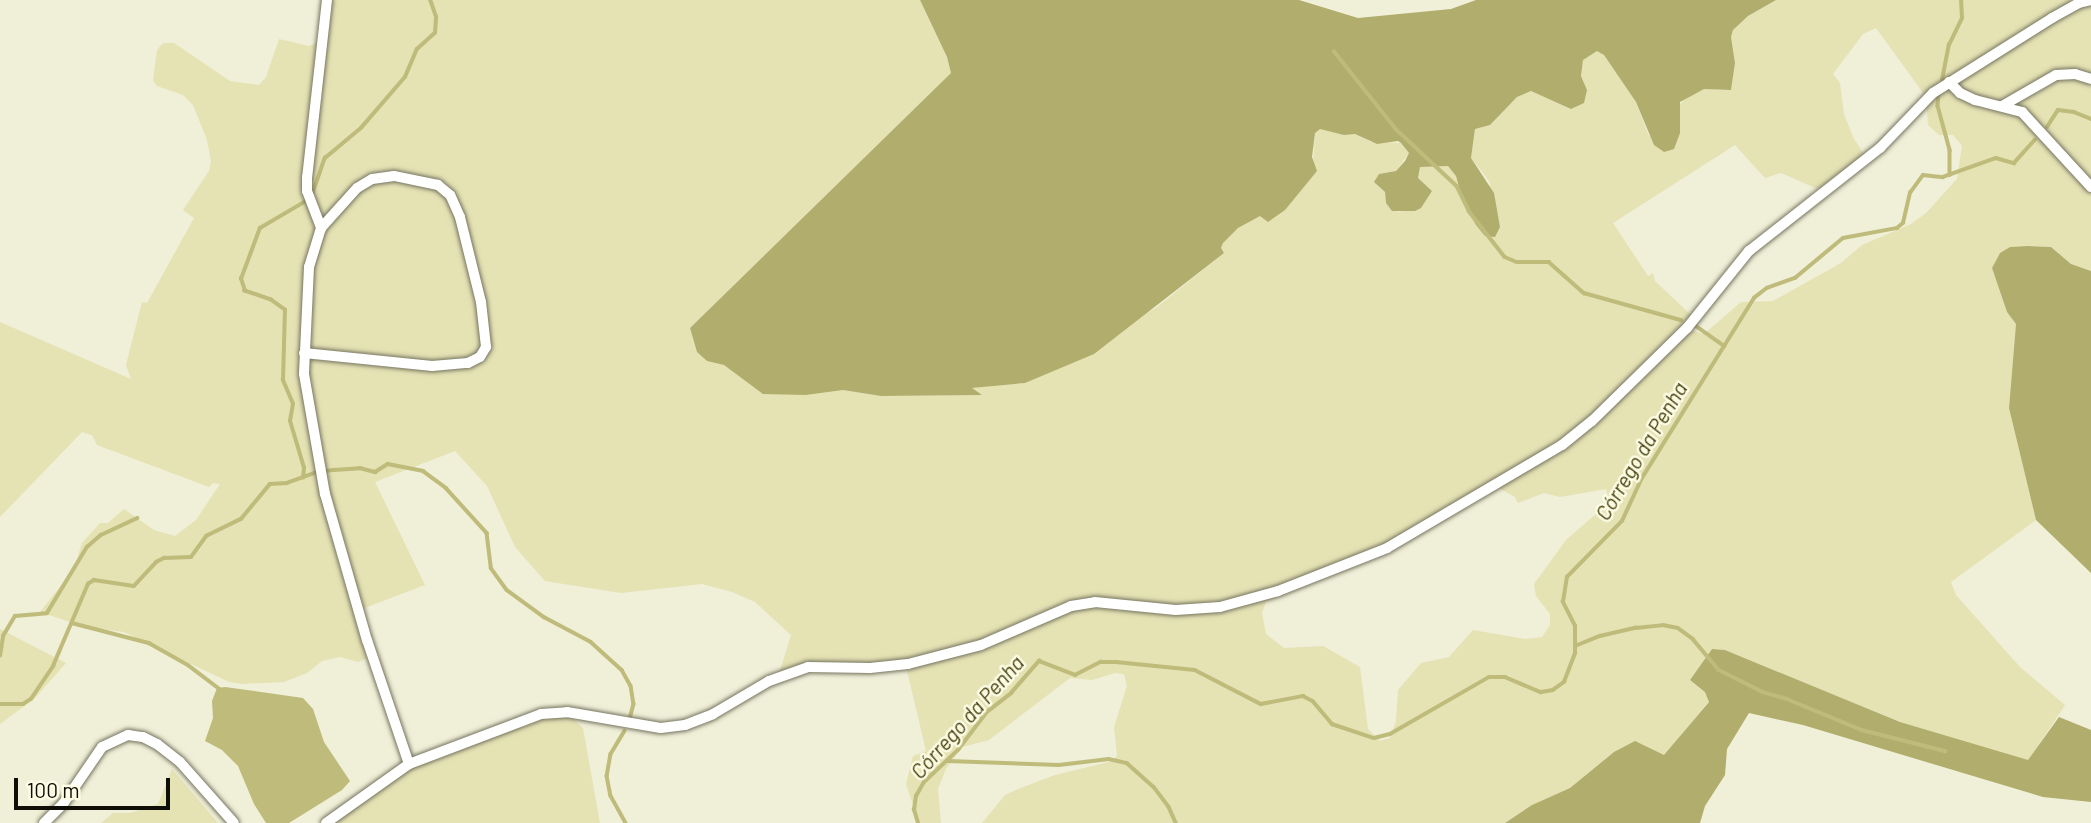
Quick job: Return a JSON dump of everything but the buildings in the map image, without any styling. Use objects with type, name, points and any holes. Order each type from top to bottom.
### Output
[{"type":"street","points":[[321,228],[307,191],[307,177],[327,0]]},
{"type":"street","points":[[326,823],[409,764],[541,714],[567,712],[661,728],[685,725],[713,714],[769,681],[808,667],[870,668],[908,664],[981,645],[1071,606],[1095,602],[1176,610],[1220,607],[1278,591],[1354,563],[1417,532],[1562,445],[1592,421],[1687,328],[1749,251],[1880,148],[1933,93],[2052,18],[2079,3],[2091,1]]},
{"type":"street","points":[[2002,106],[2056,75],[2075,74],[2091,79]]},
{"type":"street","points":[[1949,82],[1960,93],[1975,100],[2022,112],[2091,187]]},
{"type":"street","points":[[304,353],[432,366],[468,363],[480,358],[486,347],[481,302],[460,217],[450,195],[438,185],[394,176],[372,179],[357,188],[321,228],[309,267],[304,353],[304,374],[320,472],[367,640],[409,764]]},
{"type":"street","points":[[44,823],[63,804],[102,747],[128,736],[143,737],[180,762],[234,823]]},
{"type":"shaded area","points":[[322,0],[920,0],[947,57],[951,73],[690,328],[697,352],[707,361],[724,365],[738,374],[806,395],[843,390],[881,396],[980,395],[971,388],[1025,383],[1157,307],[1224,253],[1221,248],[1223,243],[1238,228],[1260,215],[1263,217],[1313,164],[1315,133],[1320,128],[1344,135],[1355,134],[1371,142],[1401,143],[1409,153],[1396,171],[1379,174],[1378,186],[1385,192],[1386,203],[1398,212],[1421,208],[1432,191],[1418,178],[1420,167],[1448,166],[1456,176],[1463,202],[1500,227],[1489,181],[1471,158],[1475,129],[1490,125],[1517,97],[1531,91],[1571,109],[1587,90],[1581,76],[1583,59],[1597,51],[1604,55],[1636,102],[1649,136],[1691,93],[1704,89],[1731,90],[1735,63],[1731,37],[1733,30],[1748,16],[1776,0],[2091,0],[2091,271],[2071,264],[2051,247],[2028,246],[2010,247],[2000,253],[1992,268],[2007,312],[2016,324],[2009,408],[2036,520],[1951,582],[1956,595],[2020,667],[2065,705],[2028,761],[1900,722],[1725,650],[1712,649],[1690,680],[1706,692],[1709,701],[1664,756],[1614,752],[1570,788],[1532,805],[1505,823],[982,823],[1005,795],[1055,775],[1113,761],[1117,755],[1114,727],[1127,686],[1124,674],[1115,673],[1092,680],[1070,678],[989,740],[962,747],[946,769],[938,789],[941,823],[919,823],[906,784],[913,756],[926,751],[905,662],[856,663],[778,677],[791,635],[755,602],[732,592],[702,584],[621,593],[545,581],[515,547],[487,486],[455,451],[375,482],[425,585],[354,612],[367,658],[358,662],[340,657],[322,661],[307,673],[284,682],[229,682],[124,632],[85,627],[40,612],[74,569],[82,543],[100,523],[108,523],[124,509],[154,530],[175,536],[196,520],[220,484],[213,483],[209,487],[97,445],[92,435],[82,432],[0,517],[0,322],[131,379],[126,365],[142,302],[147,303],[194,218],[183,210],[209,171],[211,161],[207,140],[193,105],[183,95],[157,86],[153,80],[157,50],[163,43],[174,43],[230,81],[259,85],[266,77],[279,39],[309,46],[317,43]],"holes":[[[1876,28],[1926,97],[1928,125],[1939,135],[1953,135],[1962,146],[1957,179],[1926,213],[1911,224],[1862,245],[1841,263],[1773,301],[1741,302],[1704,334],[1690,330],[1692,316],[1655,281],[1653,273],[1648,276],[1613,223],[1735,145],[1765,178],[1781,173],[1820,190],[1865,156],[1853,137],[1844,114],[1840,83],[1833,74],[1863,34]],[[1499,488],[1515,497],[1518,503],[1544,493],[1560,497],[1606,489],[1608,498],[1597,513],[1566,540],[1534,584],[1536,596],[1550,614],[1550,625],[1542,637],[1525,639],[1473,630],[1449,657],[1421,663],[1398,690],[1396,721],[1390,738],[1380,741],[1368,729],[1360,667],[1323,646],[1284,648],[1266,634],[1262,613],[1266,602],[1315,582]]]},
{"type":"shaded area","points":[[920,0],[1299,0],[1358,18],[1451,9],[1476,0],[1776,0],[1748,16],[1733,30],[1731,37],[1735,63],[1731,90],[1704,89],[1680,102],[1680,133],[1674,149],[1664,152],[1654,145],[1636,102],[1604,55],[1597,51],[1583,60],[1581,76],[1587,90],[1584,103],[1571,109],[1531,91],[1517,97],[1490,125],[1475,129],[1471,158],[1494,193],[1500,227],[1495,237],[1485,236],[1476,225],[1463,202],[1456,176],[1448,166],[1420,167],[1418,178],[1432,191],[1421,208],[1415,211],[1392,211],[1386,203],[1385,192],[1374,182],[1379,174],[1396,171],[1405,161],[1409,153],[1401,143],[1398,141],[1377,144],[1355,134],[1344,135],[1320,129],[1315,133],[1312,157],[1317,171],[1285,210],[1268,222],[1260,216],[1238,228],[1223,243],[1221,248],[1224,253],[1094,354],[1025,383],[972,388],[982,395],[881,396],[843,390],[806,395],[763,394],[724,365],[707,361],[697,352],[690,328],[951,73],[947,57]]},
{"type":"shaded area","points":[[2010,247],[2051,247],[2071,264],[2091,271],[2091,573],[2036,520],[2009,408],[2016,324],[2007,312],[1992,268],[2000,253]]},
{"type":"shaded area","points":[[0,629],[66,663],[35,698],[0,724]]},
{"type":"shaded area","points":[[1712,649],[1725,650],[1900,722],[2028,760],[2059,717],[2091,730],[2091,802],[2043,797],[1803,725],[1749,713],[1727,749],[1725,775],[1705,806],[1700,823],[1505,823],[1532,805],[1570,788],[1614,752],[1635,741],[1664,755],[1709,702],[1705,692],[1690,680]]},
{"type":"shaded area","points":[[217,688],[303,698],[313,709],[324,742],[350,781],[342,790],[289,823],[266,823],[254,804],[238,766],[222,750],[205,741],[213,718],[212,701]]},
{"type":"shaded area","points":[[549,715],[573,719],[583,728],[600,823],[332,823],[365,795],[427,758]]},
{"type":"shaded area","points":[[172,769],[218,823],[101,823],[113,813],[130,813],[158,804]]},
{"type":"waterway","points":[[313,192],[325,158],[361,128],[405,77],[417,49],[435,33],[436,17],[430,0]]},
{"type":"waterway","points":[[1942,80],[1949,45],[1962,18],[1961,0]]},
{"type":"waterway","points":[[1334,51],[1396,129],[1457,186],[1469,211],[1505,257],[1517,262],[1549,262],[1584,293],[1681,320]]},
{"type":"waterway","points":[[1939,94],[1938,106],[1950,150],[1950,175]]},
{"type":"waterway","name":"Córrego da Penha","points":[[2047,127],[2058,110],[2074,112],[2091,119]]},
{"type":"waterway","name":"Córrego da Penha","points":[[918,823],[914,810],[916,796],[924,782],[958,750],[987,712],[1011,693],[1039,661],[1075,675],[1101,662],[1195,670],[1261,704],[1303,696],[1313,701],[1332,724],[1374,738],[1390,734],[1489,677],[1505,677],[1541,692],[1553,690],[1564,682],[1575,653],[1575,626],[1563,602],[1567,577],[1622,521],[1642,478],[1754,298],[1767,288],[1795,278],[1843,238],[1897,228],[1903,223],[1910,193],[1923,175],[1943,177],[1996,158],[2014,163],[2035,140]]},
{"type":"waterway","points":[[303,478],[304,468],[290,421],[293,404],[283,380],[285,310],[271,300],[245,291],[241,279],[260,228],[306,201]]},
{"type":"waterway","points":[[1696,326],[1725,346]]},
{"type":"waterway","name":"Córrego da Penha","points":[[0,704],[23,704],[31,699],[53,666],[88,584],[94,580],[134,586],[156,562],[164,558],[191,557],[206,536],[241,519],[270,484],[287,483],[317,472],[334,470],[360,468],[375,472],[388,464],[423,471],[446,488],[487,533],[491,568],[507,590],[544,617],[591,642],[622,670],[631,686],[634,704],[630,719]]},
{"type":"waterway","points":[[0,656],[3,636],[15,616],[47,613],[87,547],[101,535],[137,518]]},
{"type":"waterway","points":[[72,623],[149,643],[188,665],[221,690]]},
{"type":"waterway","points":[[1575,646],[1600,636],[1636,628],[1663,625],[1678,628],[1693,639],[1719,670],[1763,692],[1862,730],[1945,751]]},
{"type":"waterway","name":"Córrego da Penha","points":[[625,731],[611,754],[607,776],[611,796],[626,823]]},
{"type":"waterway","points":[[948,761],[1059,765],[1109,759],[1127,763],[1154,787],[1169,807],[1176,823]]}]
